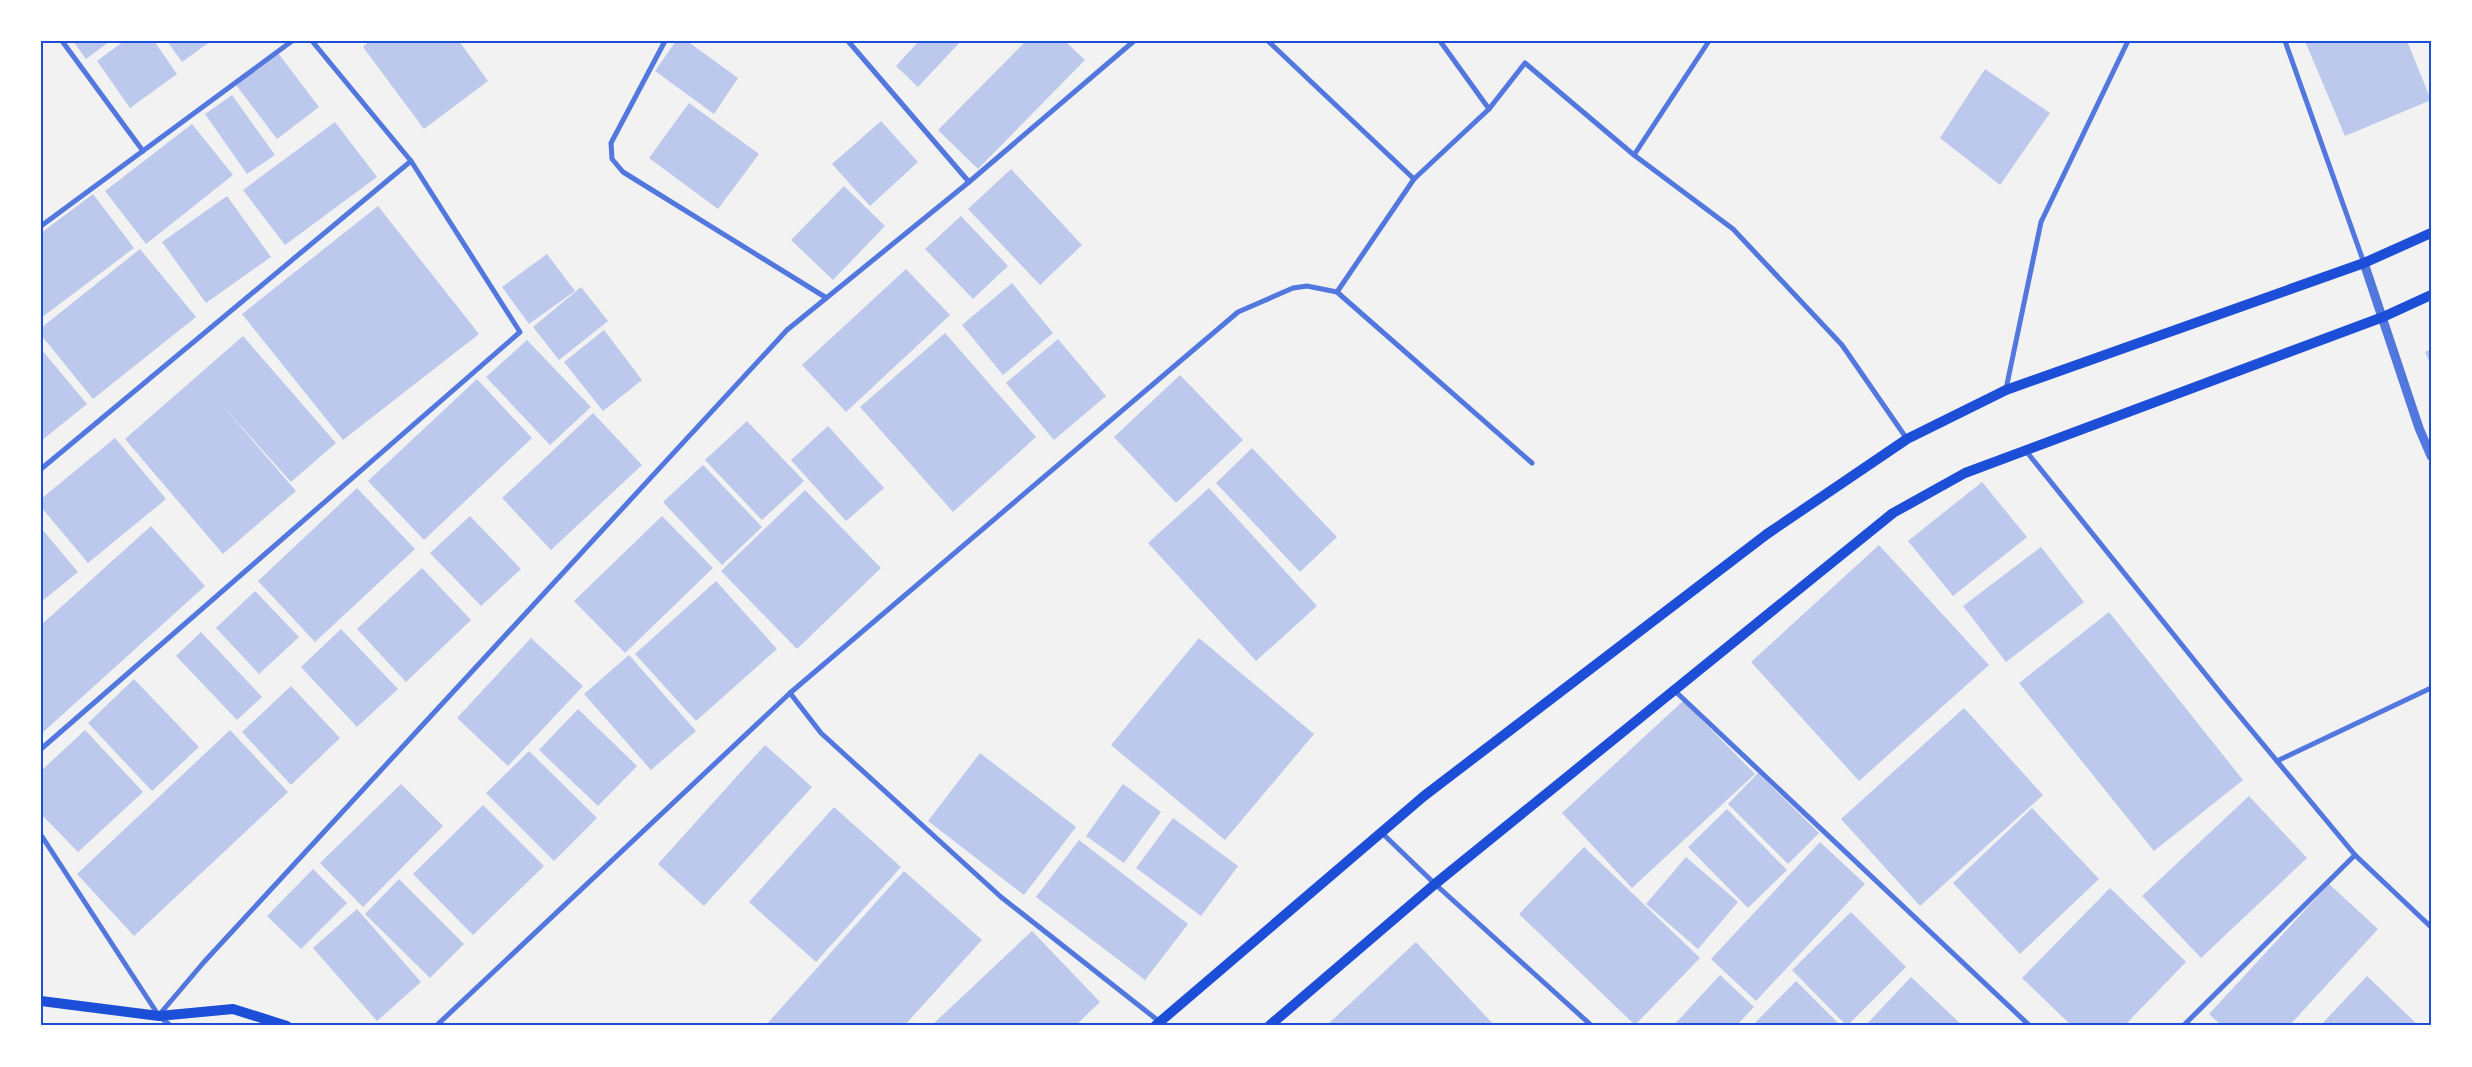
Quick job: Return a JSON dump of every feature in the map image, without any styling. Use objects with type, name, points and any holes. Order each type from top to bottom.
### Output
[{"type":"main road","points":[[1160,1024],[1424,796],[1767,534],[1907,439],[2006,390],[2364,263],[2431,233]]},
{"type":"main road","points":[[1269,1026],[1435,884],[1893,513],[1965,473],[2383,317],[2431,295]]},
{"type":"main road","points":[[41,1001],[159,1016],[233,1009],[287,1026]]},
{"type":"street","points":[[62,41],[144,151]]},
{"type":"street","points":[[41,226],[292,41]]},
{"type":"street","points":[[41,749],[520,332],[412,161],[312,41]]},
{"type":"street","points":[[665,41],[611,143],[612,159],[623,172],[825,297]]},
{"type":"street","points":[[848,41],[969,182]]},
{"type":"street","points":[[159,1016],[204,962],[787,330],[825,297],[969,182],[1134,41]]},
{"type":"street","points":[[1268,41],[1414,179]]},
{"type":"street","points":[[1440,41],[1488,109]]},
{"type":"street","points":[[1634,155],[1709,41]]},
{"type":"street","points":[[2006,390],[2041,222],[2128,41]]},
{"type":"street","points":[[2285,41],[2383,317],[2419,428],[2431,456]]},
{"type":"street","points":[[1337,292],[1414,179],[1488,109],[1524,63],[1634,155],[1733,229],[1842,345],[1907,439]]},
{"type":"street","points":[[41,469],[412,161]]},
{"type":"street","points":[[436,1026],[790,693],[1238,312],[1293,288],[1307,286],[1337,292],[1532,463]]},
{"type":"street","points":[[2026,451],[2355,855],[2431,927]]},
{"type":"street","points":[[2277,761],[2431,688]]},
{"type":"street","points":[[1675,690],[2030,1026]]},
{"type":"street","points":[[790,693],[821,733],[1001,896],[1160,1024]]},
{"type":"street","points":[[1382,833],[1435,884],[1592,1026]]},
{"type":"street","points":[[41,835],[159,1016],[171,1026]]},
{"type":"street","points":[[2184,1026],[2355,855]]},
{"type":"building","points":[[73,41],[110,41],[86,59]]},
{"type":"building","points":[[124,41],[154,41],[177,74],[130,108],[97,61]]},
{"type":"building","points":[[167,41],[211,41],[182,62]]},
{"type":"building","points":[[370,41],[459,41],[488,81],[424,129],[363,47]]},
{"type":"building","points":[[676,41],[687,41],[738,78],[714,114],[655,71]]},
{"type":"building","points":[[919,41],[961,41],[918,87],[896,66]]},
{"type":"building","points":[[1026,41],[1065,41],[1085,60],[978,169],[938,130]]},
{"type":"building","points":[[2305,41],[2407,41],[2431,100],[2345,136]]},
{"type":"building","points":[[278,53],[319,107],[277,139],[236,85]]},
{"type":"building","points":[[1985,69],[2050,113],[2000,185],[1940,138]]},
{"type":"building","points":[[232,95],[275,155],[247,174],[205,114]]},
{"type":"building","points":[[689,103],[759,154],[718,209],[649,158]]},
{"type":"building","points":[[881,121],[918,162],[870,206],[832,164]]},
{"type":"building","points":[[335,122],[377,177],[285,245],[243,190]]},
{"type":"building","points":[[192,124],[233,175],[146,244],[105,191]]},
{"type":"building","points":[[1011,169],[1082,245],[1040,285],[968,209]]},
{"type":"building","points":[[844,186],[885,226],[833,280],[791,240]]},
{"type":"building","points":[[93,194],[134,248],[41,318],[41,233]]},
{"type":"building","points":[[227,196],[271,257],[206,303],[162,242]]},
{"type":"building","points":[[378,206],[479,334],[343,440],[242,314]]},
{"type":"building","points":[[961,216],[1008,266],[973,299],[925,249]]},
{"type":"building","points":[[140,249],[196,317],[93,399],[41,335],[41,328]]},
{"type":"building","points":[[547,254],[575,291],[529,324],[502,287]]},
{"type":"building","points":[[906,269],[950,315],[846,412],[802,365]]},
{"type":"building","points":[[1012,283],[1053,333],[1003,375],[962,325]]},
{"type":"building","points":[[581,287],[608,321],[559,360],[533,327]]},
{"type":"building","points":[[604,330],[642,380],[603,411],[564,362]]},
{"type":"building","points":[[945,333],[1036,437],[953,512],[860,407]]},
{"type":"building","points":[[243,336],[336,443],[291,482],[222,405],[296,491],[223,554],[125,439]]},
{"type":"building","points":[[1058,339],[1106,396],[1054,440],[1006,383]]},
{"type":"building","points":[[527,340],[591,407],[550,445],[486,377]]},
{"type":"building","points":[[41,349],[87,404],[41,441]]},
{"type":"building","points":[[2431,349],[2431,366],[2425,352]]},
{"type":"building","points":[[1180,375],[1243,440],[1176,503],[1114,437]]},
{"type":"building","points":[[477,379],[532,438],[424,540],[368,481]]},
{"type":"building","points":[[593,413],[642,465],[551,550],[502,498]]},
{"type":"building","points":[[747,421],[804,481],[762,520],[705,460]]},
{"type":"building","points":[[828,426],[884,488],[846,521],[791,460]]},
{"type":"building","points":[[115,438],[166,499],[88,563],[41,507],[41,499]]},
{"type":"building","points":[[1252,448],[1337,537],[1300,572],[1216,483]]},
{"type":"building","points":[[703,465],[762,527],[722,565],[663,502]]},
{"type":"building","points":[[1982,482],[2027,537],[1953,596],[1908,541]]},
{"type":"building","points":[[357,488],[415,549],[315,642],[258,581]]},
{"type":"building","points":[[1209,488],[1317,606],[1256,661],[1148,543]]},
{"type":"building","points":[[805,490],[881,568],[797,649],[721,571]]},
{"type":"building","points":[[470,516],[521,569],[481,606],[430,553]]},
{"type":"building","points":[[662,516],[713,568],[625,653],[574,601]]},
{"type":"building","points":[[151,526],[205,586],[41,734],[41,625]]},
{"type":"building","points":[[41,528],[78,572],[41,602]]},
{"type":"building","points":[[1879,545],[1989,665],[1859,781],[1751,662]]},
{"type":"building","points":[[2041,547],[2084,602],[2006,662],[1963,606]]},
{"type":"building","points":[[422,568],[471,620],[406,682],[357,629]]},
{"type":"building","points":[[716,581],[777,649],[696,721],[635,654]]},
{"type":"building","points":[[255,591],[299,637],[259,674],[216,628]]},
{"type":"building","points":[[2109,612],[2243,780],[2154,851],[2019,683]]},
{"type":"building","points":[[341,629],[398,689],[357,727],[301,667]]},
{"type":"building","points":[[201,632],[262,697],[237,720],[176,656]]},
{"type":"building","points":[[531,638],[583,686],[508,766],[457,718]]},
{"type":"building","points":[[1199,638],[1314,734],[1225,840],[1111,745]]},
{"type":"building","points":[[629,655],[696,731],[651,770],[584,694]]},
{"type":"building","points":[[134,679],[199,747],[152,791],[88,723]]},
{"type":"building","points":[[291,686],[340,738],[291,785],[242,732]]},
{"type":"building","points":[[1683,701],[1755,774],[1632,888],[1562,813]]},
{"type":"building","points":[[1964,708],[2043,795],[1920,906],[1841,819]]},
{"type":"building","points":[[578,709],[637,766],[598,806],[539,750]]},
{"type":"building","points":[[85,730],[143,792],[78,852],[41,814],[41,771]]},
{"type":"building","points":[[230,730],[288,792],[134,936],[77,874]]},
{"type":"building","points":[[765,745],[812,787],[704,906],[658,864]]},
{"type":"building","points":[[529,751],[597,818],[554,861],[486,793]]},
{"type":"building","points":[[980,753],[1076,827],[1024,895],[928,821]]},
{"type":"building","points":[[1758,773],[1819,833],[1788,864],[1728,804]]},
{"type":"building","points":[[401,784],[443,826],[363,907],[320,863]]},
{"type":"building","points":[[1123,784],[1161,812],[1124,863],[1086,836]]},
{"type":"building","points":[[2249,796],[2307,858],[2201,958],[2142,896]]},
{"type":"building","points":[[483,805],[544,866],[473,935],[413,874]]},
{"type":"building","points":[[834,807],[901,867],[816,962],[749,902]]},
{"type":"building","points":[[2032,808],[2099,879],[2020,954],[1953,883]]},
{"type":"building","points":[[1727,809],[1787,870],[1748,908],[1688,847]]},
{"type":"building","points":[[1173,818],[1238,866],[1201,916],[1136,868]]},
{"type":"building","points":[[1079,840],[1188,924],[1145,980],[1036,897]]},
{"type":"building","points":[[1820,842],[1865,884],[1756,1001],[1711,959]]},
{"type":"building","points":[[1584,847],[1700,958],[1635,1025],[1519,914]]},
{"type":"building","points":[[1686,857],[1738,902],[1698,949],[1646,904]]},
{"type":"building","points":[[313,869],[347,903],[301,949],[267,916]]},
{"type":"building","points":[[904,871],[982,940],[904,1026],[765,1026]]},
{"type":"building","points":[[399,879],[464,944],[430,978],[365,914]]},
{"type":"building","points":[[2329,884],[2378,929],[2289,1026],[2222,1026],[2209,1014]]},
{"type":"building","points":[[2110,888],[2186,962],[2124,1026],[2072,1026],[2022,978]]},
{"type":"building","points":[[357,909],[421,982],[377,1021],[313,948]]},
{"type":"building","points":[[1851,912],[1906,967],[1847,1026],[1792,970]]},
{"type":"building","points":[[1032,931],[1100,1002],[1075,1026],[931,1026]]},
{"type":"building","points":[[1416,942],[1495,1026],[1326,1026]]},
{"type":"building","points":[[1720,975],[1754,1007],[1736,1026],[1673,1026]]},
{"type":"building","points":[[2367,976],[2419,1026],[2320,1026]]},
{"type":"building","points":[[1911,977],[1963,1026],[1865,1026]]},
{"type":"building","points":[[1796,981],[1841,1026],[1752,1026]]}]
